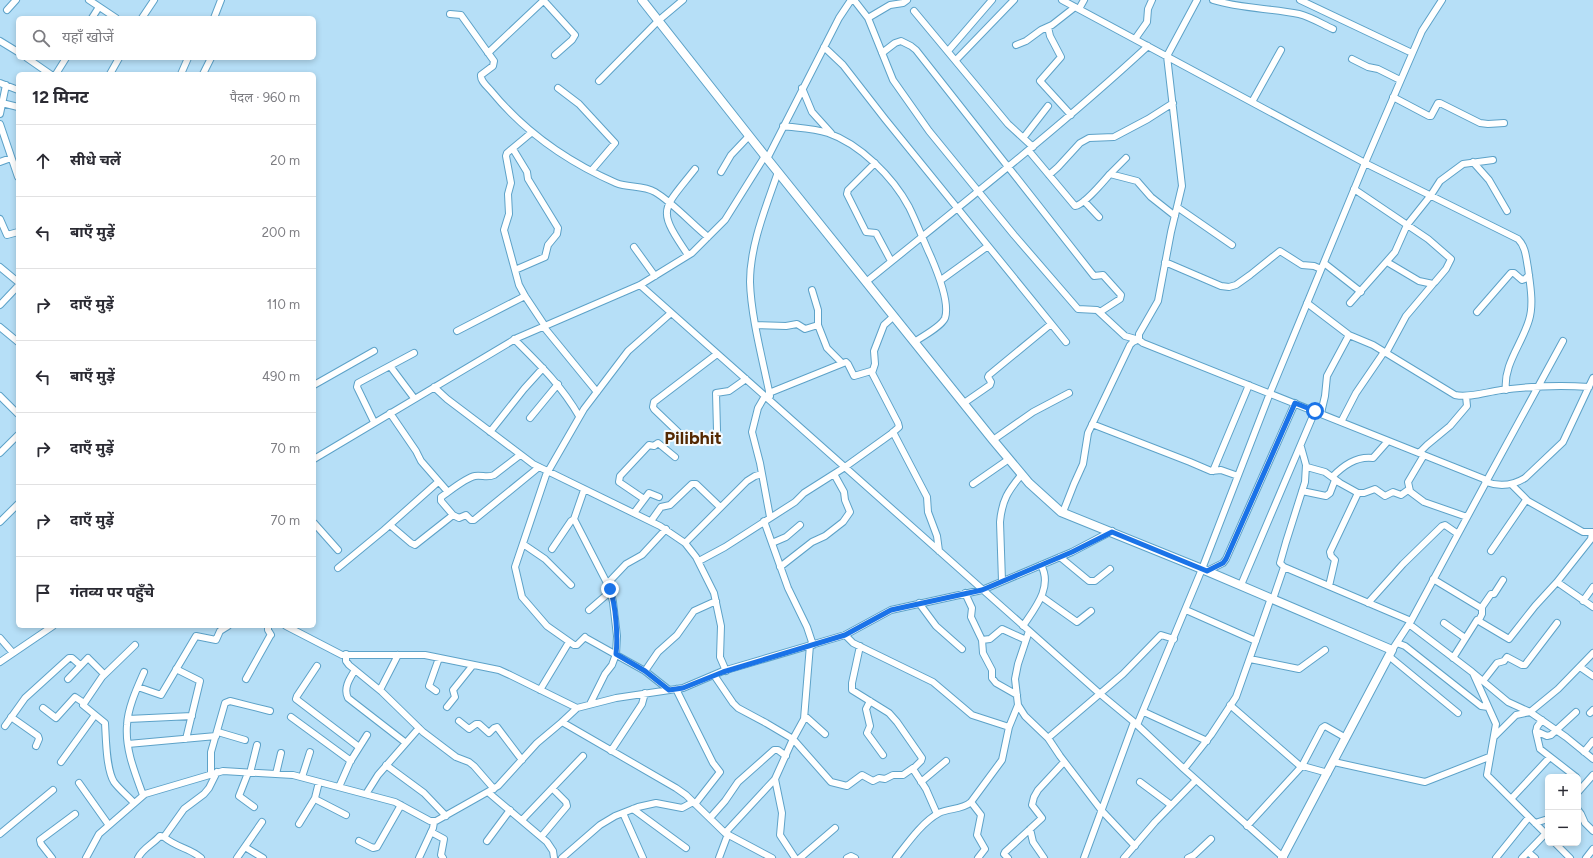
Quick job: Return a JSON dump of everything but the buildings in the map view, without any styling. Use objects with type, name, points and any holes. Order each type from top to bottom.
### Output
[{"type":"main road","points":[[642,0],[993,440],[1029,482],[1063,512],[1241,585],[1393,650],[1283,858]]},
{"type":"street","points":[[7,10],[16,0]]},
{"type":"street","points":[[89,0],[113,16]]},
{"type":"street","points":[[143,16],[154,0]]},
{"type":"street","points":[[215,16],[221,0]]},
{"type":"street","points":[[599,80],[658,21],[683,0]]},
{"type":"street","points":[[316,458],[514,339],[640,285],[688,255],[726,220],[766,157],[839,18],[851,0]]},
{"type":"street","points":[[854,0],[868,18],[897,87],[929,131],[1076,308],[1081,310],[1097,310],[1125,336],[1139,340],[1143,343],[1318,412],[1496,485],[1511,484],[1525,478],[1563,442],[1593,378]]},
{"type":"street","points":[[868,18],[890,5],[902,3],[907,0]]},
{"type":"street","points":[[948,51],[992,0]]},
{"type":"street","points":[[956,60],[1014,0]]},
{"type":"street","points":[[1062,0],[1365,162],[1518,239],[1524,246],[1529,275],[1531,303],[1529,320],[1505,376],[1506,390]]},
{"type":"street","points":[[1016,45],[1026,41],[1077,8],[1084,0]]},
{"type":"street","points":[[1135,39],[1147,22],[1148,9],[1152,0]]},
{"type":"street","points":[[1139,340],[1139,334],[1158,301],[1182,186],[1167,56],[1196,0]]},
{"type":"street","points":[[1214,0],[1248,7],[1299,14],[1333,29]]},
{"type":"street","points":[[1300,0],[1412,53]]},
{"type":"street","points":[[1084,858],[1136,723],[1144,712],[1186,610],[1205,570],[1238,476],[1270,393],[1365,162],[1422,31],[1442,0]]},
{"type":"street","points":[[488,53],[542,2],[546,1],[575,35],[572,40],[554,55]]},
{"type":"street","points":[[93,16],[99,7]]},
{"type":"street","points":[[914,11],[1008,124],[1024,137],[1049,176],[1074,206],[1079,205],[1084,201],[1126,158]]},
{"type":"street","points":[[450,14],[461,15],[494,63],[493,66],[481,75],[481,79],[531,133],[566,156],[617,183],[652,191],[708,237]]},
{"type":"street","points":[[1048,27],[1050,36],[1061,57],[1040,81],[1072,115]]},
{"type":"street","points":[[0,40],[16,51]]},
{"type":"street","points":[[882,53],[898,41],[911,46],[1094,276],[1103,275],[1121,295],[1120,299],[1100,312]]},
{"type":"street","points":[[866,282],[1072,115],[1148,46]]},
{"type":"street","points":[[824,47],[843,65],[1066,342]]},
{"type":"street","points":[[1252,102],[1281,50]]},
{"type":"street","points":[[1352,59],[1368,67],[1378,69],[1400,80]]},
{"type":"street","points":[[30,60],[47,72]]},
{"type":"street","points":[[57,72],[65,60]]},
{"type":"street","points":[[111,72],[118,60]]},
{"type":"street","points":[[182,72],[187,60]]},
{"type":"street","points":[[204,72],[210,60]]},
{"type":"street","points":[[0,114],[3,84],[16,89]]},
{"type":"street","points":[[558,88],[579,104],[614,143],[592,170]]},
{"type":"street","points":[[802,88],[812,112],[833,135]]},
{"type":"street","points":[[1393,97],[1429,116],[1431,116],[1438,103],[1440,103],[1480,123],[1504,123]]},
{"type":"street","points":[[1049,176],[1080,143],[1089,138],[1114,137],[1148,119],[1173,103]]},
{"type":"street","points":[[2,104],[16,107]]},
{"type":"street","points":[[1024,137],[1048,106]]},
{"type":"street","points":[[0,124],[16,172]]},
{"type":"street","points":[[783,126],[815,130],[833,135],[858,150],[889,177],[908,205],[941,280],[946,309],[946,316],[940,324],[914,342]]},
{"type":"street","points":[[531,133],[507,153],[506,156],[511,183],[508,194],[509,214],[504,230],[515,270],[524,294],[544,326],[597,392]]},
{"type":"street","points":[[721,172],[731,155],[749,136]]},
{"type":"street","points":[[513,149],[527,172],[528,180],[558,228],[557,234],[548,245],[545,257],[515,270]]},
{"type":"street","points":[[0,162],[11,158]]},
{"type":"street","points":[[1350,303],[1387,262],[1399,246],[1407,225],[1431,195],[1440,181],[1463,164],[1493,160]]},
{"type":"street","points":[[1473,162],[1489,180],[1507,211]]},
{"type":"street","points":[[875,164],[848,190],[847,194],[866,232],[876,232],[891,261]]},
{"type":"street","points":[[688,255],[668,224],[666,217],[668,203],[695,169]]},
{"type":"street","points":[[778,172],[763,216],[752,260],[750,281],[751,300],[767,394],[771,402],[1099,693],[1136,723],[1184,770],[1283,858]]},
{"type":"street","points":[[1110,174],[1137,181],[1151,197],[1175,216]]},
{"type":"street","points":[[1341,422],[1356,392],[1385,352],[1406,316],[1446,269],[1451,259],[1440,248],[1354,189]]},
{"type":"street","points":[[1084,201],[1099,217]]},
{"type":"street","points":[[1177,207],[1232,245]]},
{"type":"street","points":[[0,219],[7,235],[16,233]]},
{"type":"street","points":[[941,280],[988,246]]},
{"type":"street","points":[[634,247],[655,276]]},
{"type":"street","points":[[1165,262],[1225,287],[1236,285],[1280,251],[1302,265],[1322,266],[1361,292]]},
{"type":"street","points":[[1387,262],[1419,281],[1433,284]]},
{"type":"street","points":[[0,267],[16,280]]},
{"type":"street","points":[[1477,312],[1511,274],[1514,273],[1522,280],[1529,275]]},
{"type":"street","points":[[640,285],[746,379],[767,394]]},
{"type":"street","points":[[0,305],[16,288]]},
{"type":"street","points":[[812,290],[818,310],[818,325],[827,348],[842,363]]},
{"type":"street","points":[[457,331],[524,294]]},
{"type":"street","points":[[1307,303],[1349,335],[1367,342],[1385,352],[1455,395],[1466,396],[1538,386],[1562,385],[1589,387]]},
{"type":"street","points":[[669,690],[645,671],[586,638],[584,637],[576,645],[569,642],[547,626],[522,597],[515,568],[548,472],[580,416],[628,351],[671,313]]},
{"type":"street","points":[[872,373],[875,364],[874,351],[884,325],[894,316]]},
{"type":"street","points":[[756,325],[786,326],[797,324],[802,329],[807,329],[818,325]]},
{"type":"street","points":[[964,404],[990,385],[991,382],[988,377],[989,375],[1050,324]]},
{"type":"street","points":[[0,327],[16,340]]},
{"type":"street","points":[[1241,585],[1301,446],[1325,396],[1326,376],[1344,341],[1349,335]]},
{"type":"street","points":[[514,339],[558,384],[580,416]]},
{"type":"street","points":[[1063,512],[1083,464],[1087,437],[1092,424],[1131,343],[1139,340]]},
{"type":"street","points":[[1393,650],[1410,622],[1563,341]]},
{"type":"street","points":[[316,384],[374,351]]},
{"type":"street","points":[[374,422],[357,385],[360,381],[414,353]]},
{"type":"street","points":[[678,432],[654,409],[654,402],[717,354]]},
{"type":"street","points":[[699,561],[725,547],[795,502],[804,494],[845,467],[898,428],[898,422],[869,370],[854,376],[846,362],[767,394],[758,408],[752,432],[770,517]]},
{"type":"street","points":[[390,366],[414,398]]},
{"type":"street","points":[[490,432],[524,389],[543,368]]},
{"type":"street","points":[[717,430],[716,393],[729,391],[746,379]]},
{"type":"street","points":[[530,418],[558,384]]},
{"type":"street","points":[[1213,471],[1250,385]]},
{"type":"street","points":[[434,387],[447,399],[490,432],[539,467],[666,529],[685,543],[699,561],[712,586],[720,626],[720,657],[726,671]]},
{"type":"street","points":[[993,440],[1033,412],[1069,393]]},
{"type":"street","points":[[0,396],[16,412]]},
{"type":"street","points":[[1466,396],[1467,406],[1450,426],[1427,444],[1408,482],[1410,491],[1424,502],[1467,517]]},
{"type":"street","points":[[1205,570],[1223,563],[1226,559],[1295,403]]},
{"type":"street","points":[[390,413],[416,451],[421,461],[448,492]]},
{"type":"street","points":[[1092,424],[1213,471],[1221,470],[1238,476]]},
{"type":"street","points":[[893,432],[927,497],[928,512],[937,536],[939,551]]},
{"type":"street","points":[[0,453],[16,438]]},
{"type":"street","points":[[1302,491],[1326,496],[1330,493],[1334,479],[1339,470],[1350,462],[1364,458],[1373,458],[1388,441]]},
{"type":"street","points":[[644,500],[619,482],[620,476],[649,445],[654,446],[658,443],[675,457]]},
{"type":"street","points":[[1301,446],[1307,467],[1302,491],[1280,563],[1284,567],[1410,622],[1508,702],[1530,712],[1557,730],[1593,759]]},
{"type":"street","points":[[520,454],[494,475],[472,477],[441,497],[441,501],[453,515],[459,518],[466,515],[471,520],[474,520],[539,467]]},
{"type":"street","points":[[973,484],[1009,459]]},
{"type":"street","points":[[1307,467],[1325,472],[1358,493],[1364,493],[1374,489],[1385,496],[1393,492],[1400,495],[1407,490],[1410,491]]},
{"type":"street","points":[[685,543],[747,481],[762,474]]},
{"type":"street","points":[[780,567],[812,542],[825,536],[848,517],[850,512],[844,499],[844,492],[834,474]]},
{"type":"street","points":[[1002,581],[1000,512],[1005,497],[1022,474]]},
{"type":"street","points":[[338,568],[390,525],[438,482]]},
{"type":"street","points":[[651,522],[661,507],[670,505],[692,484],[696,484],[720,507]]},
{"type":"street","points":[[1478,620],[1509,639],[1591,540],[1592,534],[1583,532],[1526,500],[1511,484]]},
{"type":"street","points":[[552,549],[570,521],[574,519],[584,490]]},
{"type":"street","points":[[634,514],[649,493],[659,497]]},
{"type":"street","points":[[1329,586],[1335,560],[1331,556],[1330,552],[1358,493]]},
{"type":"street","points":[[1491,551],[1526,500]]},
{"type":"street","points":[[0,522],[16,506]]},
{"type":"street","points":[[390,525],[411,543],[416,545],[453,515]]},
{"type":"street","points":[[574,519],[611,591],[617,636],[616,654],[612,665],[590,704]]},
{"type":"street","points":[[719,858],[726,833],[775,779],[805,716],[812,645],[807,627],[788,588],[764,521]]},
{"type":"street","points":[[316,525],[338,550]]},
{"type":"street","points":[[1368,603],[1403,564],[1442,526],[1445,525],[1458,534]]},
{"type":"street","points":[[772,543],[786,537],[800,526]]},
{"type":"street","points":[[608,584],[626,564],[642,555],[666,529]]},
{"type":"street","points":[[86,858],[97,837],[108,824],[143,795],[223,771],[302,777],[391,801],[434,822],[492,791],[537,743],[577,708],[616,698],[683,688],[726,671],[845,635],[891,610],[982,590],[1060,557],[1112,532]]},
{"type":"street","points":[[523,544],[544,559],[571,585]]},
{"type":"street","points":[[1060,557],[1089,581],[1095,581],[1110,569]]},
{"type":"street","points":[[1023,626],[1042,597],[1046,577],[1042,565]]},
{"type":"street","points":[[1184,770],[1207,741],[1230,705],[1241,684],[1284,567]]},
{"type":"street","points":[[1433,579],[1481,608]]},
{"type":"street","points":[[1454,658],[1475,622],[1482,614],[1481,608],[1491,594],[1494,594],[1503,580]]},
{"type":"street","points":[[1557,582],[1593,607]]},
{"type":"street","points":[[1583,601],[1593,587]]},
{"type":"street","points":[[589,610],[611,591]]},
{"type":"street","points":[[965,594],[972,608],[971,617],[982,640],[982,654],[991,667],[991,676],[994,681],[1017,695]]},
{"type":"street","points":[[1042,597],[1074,622],[1079,621],[1091,611]]},
{"type":"street","points":[[645,671],[658,652],[677,635],[694,611],[716,601]]},
{"type":"street","points":[[919,604],[936,626],[962,649]]},
{"type":"street","points":[[1186,610],[1256,641]]},
{"type":"street","points":[[1444,623],[1465,638]]},
{"type":"street","points":[[1483,682],[1497,663],[1504,661],[1507,657],[1522,665],[1525,665],[1557,624]]},
{"type":"street","points":[[0,662],[50,628]]},
{"type":"street","points":[[138,687],[161,695],[196,636],[198,635],[216,640],[220,631],[225,628]]},
{"type":"street","points":[[246,679],[270,636],[268,628]]},
{"type":"street","points":[[290,628],[342,655],[425,655],[505,672],[577,708]]},
{"type":"street","points":[[982,640],[990,638],[1002,629],[1026,640]]},
{"type":"street","points":[[1029,631],[1018,664],[1015,679],[1018,705],[1025,716],[1048,738],[1064,762],[1102,811],[1135,846]]},
{"type":"street","points":[[845,635],[849,640],[860,646],[933,682],[972,715],[1009,727]]},
{"type":"street","points":[[1048,738],[1123,674],[1161,635],[1174,639]]},
{"type":"street","points":[[0,638],[13,653]]},
{"type":"street","points":[[540,690],[569,642]]},
{"type":"street","points":[[84,703],[104,674],[135,644]]},
{"type":"street","points":[[714,675],[738,708],[766,722],[793,739],[832,782],[845,786],[861,775],[864,775],[873,782],[878,778],[884,779],[893,775],[901,776],[913,768],[921,761],[922,758],[893,717],[870,701],[855,693],[851,687],[860,646]]},
{"type":"street","points":[[1393,650],[1405,646],[1481,706],[1488,707]]},
{"type":"street","points":[[1250,659],[1299,669],[1325,650]]},
{"type":"street","points":[[1393,650],[1458,713]]},
{"type":"street","points":[[1493,738],[1516,715],[1530,712],[1558,689],[1593,653]]},
{"type":"street","points":[[346,654],[346,661],[380,690],[419,728],[456,757],[474,766],[492,791],[510,810],[550,846],[554,858]]},
{"type":"street","points":[[380,690],[398,655]]},
{"type":"street","points":[[5,726],[25,698],[69,658],[72,658],[80,666]]},
{"type":"street","points":[[68,679],[88,658],[104,674]]},
{"type":"street","points":[[436,691],[428,686],[439,658]]},
{"type":"street","points":[[446,707],[455,697],[453,690],[473,665]]},
{"type":"street","points":[[317,666],[296,699],[359,747]]},
{"type":"street","points":[[1580,667],[1593,676]]},
{"type":"street","points":[[176,669],[200,681],[186,739]]},
{"type":"street","points":[[355,670],[348,682],[346,694],[348,698],[406,743]]},
{"type":"street","points":[[143,795],[133,765],[126,733],[128,719],[144,672]]},
{"type":"street","points":[[1472,672],[1496,724],[1487,775],[1545,833]]},
{"type":"street","points":[[562,858],[600,825],[623,813],[656,803],[682,808],[694,803],[720,772],[712,763],[676,689]]},
{"type":"street","points":[[611,751],[642,704],[645,693]]},
{"type":"street","points":[[43,708],[56,718],[75,697],[84,703],[84,707],[105,723],[105,741],[114,781],[134,803]]},
{"type":"street","points":[[164,837],[184,809],[210,788],[214,773],[211,752],[224,706],[227,702],[230,701],[270,711]]},
{"type":"street","points":[[870,701],[866,709],[870,726],[867,733],[883,755]]},
{"type":"street","points":[[896,858],[918,831],[937,814],[964,806],[971,802],[1000,765],[1009,727],[1018,705]]},
{"type":"street","points":[[1230,705],[1302,766],[1328,773]]},
{"type":"street","points":[[1144,712],[1207,741]]},
{"type":"street","points":[[1536,731],[1549,736],[1576,712]]},
{"type":"street","points":[[61,762],[95,715]]},
{"type":"street","points":[[128,719],[192,716]]},
{"type":"street","points":[[805,716],[825,734]]},
{"type":"street","points":[[11,717],[38,736],[39,739],[36,746]]},
{"type":"street","points":[[291,717],[351,761]]},
{"type":"street","points":[[1542,720],[1536,731],[1539,747],[1572,774]]},
{"type":"street","points":[[459,721],[469,729],[476,724],[479,724],[488,733],[496,727],[499,728],[522,760]]},
{"type":"street","points":[[562,722],[676,788],[726,833],[772,858]]},
{"type":"street","points":[[1247,826],[1302,766],[1323,727],[1329,728],[1346,738]]},
{"type":"street","points":[[366,794],[378,774],[419,728]]},
{"type":"street","points":[[128,744],[186,739],[217,734],[245,740]]},
{"type":"street","points":[[339,787],[351,761],[367,735]]},
{"type":"street","points":[[1584,752],[1593,741]]},
{"type":"street","points":[[254,807],[239,796],[249,773],[257,745]]},
{"type":"street","points":[[710,818],[738,782],[774,750],[778,750],[786,756]]},
{"type":"street","points":[[302,777],[310,752]]},
{"type":"street","points":[[276,774],[281,753]]},
{"type":"street","points":[[522,820],[583,756]]},
{"type":"street","points":[[1511,799],[1550,757]]},
{"type":"street","points":[[1334,762],[1426,782],[1489,758]]},
{"type":"street","points":[[921,782],[946,761]]},
{"type":"street","points":[[1008,858],[1004,854],[1005,852],[1042,818],[1032,805],[1035,793],[1064,762]]},
{"type":"street","points":[[386,765],[424,794],[446,816]]},
{"type":"street","points":[[913,768],[937,814]]},
{"type":"street","points":[[1581,789],[1593,775]]},
{"type":"street","points":[[775,779],[782,813],[780,835],[795,858]]},
{"type":"street","points":[[1124,858],[1171,805],[1196,780]]},
{"type":"street","points":[[1581,781],[1585,784]]},
{"type":"street","points":[[299,824],[315,799],[319,782]]},
{"type":"street","points":[[1140,782],[1171,805]]},
{"type":"street","points":[[79,783],[108,824]]},
{"type":"street","points":[[541,837],[567,806],[566,802],[553,789]]},
{"type":"street","points":[[0,834],[53,790]]},
{"type":"street","points":[[315,799],[346,815]]},
{"type":"street","points":[[971,802],[981,815],[977,835],[985,849],[978,858]]},
{"type":"street","points":[[359,841],[373,848],[377,847],[401,805]]},
{"type":"street","points":[[633,809],[686,848]]},
{"type":"street","points":[[487,841],[510,810]]},
{"type":"street","points":[[623,813],[643,858]]},
{"type":"street","points":[[52,858],[41,844],[40,840],[75,814]]},
{"type":"street","points":[[1581,814],[1585,823],[1593,831]]},
{"type":"street","points":[[1497,858],[1529,817]]},
{"type":"street","points":[[1535,823],[1545,820]]},
{"type":"street","points":[[237,858],[262,822]]},
{"type":"street","points":[[419,858],[434,822]]},
{"type":"street","points":[[800,858],[835,828]]},
{"type":"street","points":[[1030,829],[1033,842],[1044,858]]},
{"type":"street","points":[[431,832],[444,839],[441,855],[443,858]]},
{"type":"street","points":[[138,858],[144,849],[160,836],[164,837],[173,844],[193,852],[201,858]]},
{"type":"street","points":[[1522,858],[1545,837]]},
{"type":"street","points":[[1192,857],[1211,839]]},
{"type":"street","points":[[1558,846],[1570,858]]},
{"type":"street","points":[[245,847],[263,858]]},
{"type":"street","points":[[1586,858],[1593,849]]},
{"type":"street","points":[[1528,852],[1535,858]]},
{"type":"street","points":[[847,858],[851,856],[855,858]]},
{"type":"district","name":"Pilibhit","points":[[693,438]]},
{"type":"route","points":[[610,589],[617,636],[616,654],[645,671],[669,690],[683,688],[723,672],[845,635],[891,610],[982,590],[1072,552],[1112,532],[1207,571],[1225,562],[1295,403],[1315,411]]}]
